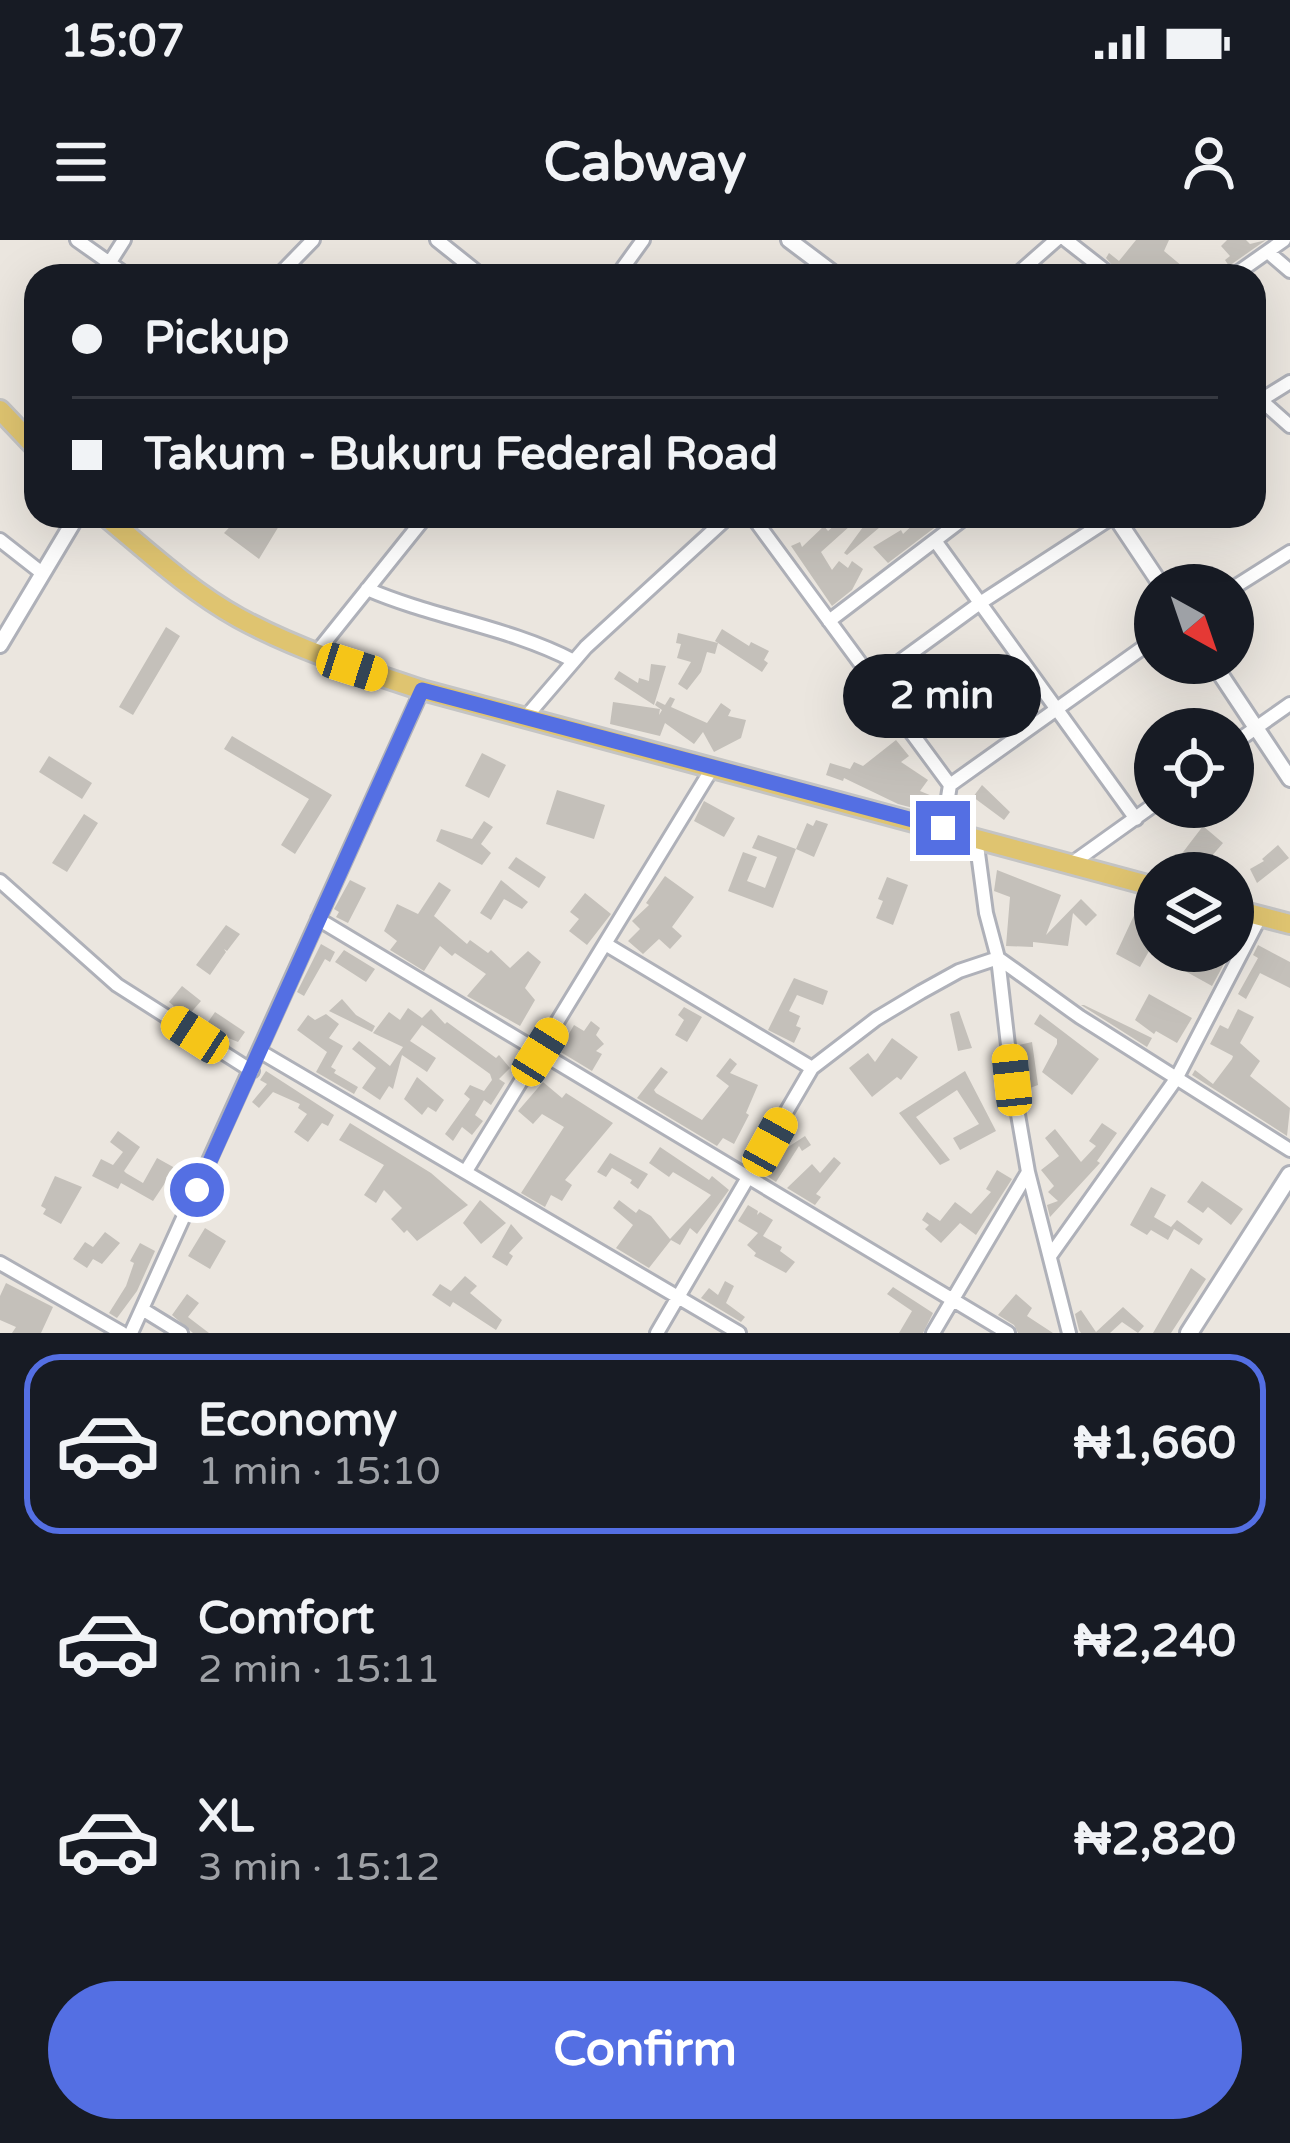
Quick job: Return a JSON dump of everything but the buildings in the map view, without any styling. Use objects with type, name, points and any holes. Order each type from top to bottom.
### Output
[{"type":"main road","points":[[0,410],[24,435]]},
{"type":"main road","points":[[120,528],[239,618],[422,690],[1134,881]]},
{"type":"main road","points":[[1254,914],[1290,925]]},
{"type":"main road","points":[[1189,1333],[1290,1175]]},
{"type":"street","points":[[77,240],[113,264]]},
{"type":"street","points":[[110,262],[124,240]]},
{"type":"street","points":[[290,264],[313,240]]},
{"type":"street","points":[[436,240],[467,264]]},
{"type":"street","points":[[789,240],[821,264]]},
{"type":"street","points":[[1029,264],[1056,240]]},
{"type":"street","points":[[1066,240],[1097,264]]},
{"type":"street","points":[[1250,264],[1284,240]]},
{"type":"street","points":[[1268,251],[1290,271]]},
{"type":"street","points":[[1266,404],[1290,426]]},
{"type":"street","points":[[1,642],[70,528]]},
{"type":"street","points":[[316,652],[416,528]]},
{"type":"street","points":[[525,718],[574,661],[716,528]]},
{"type":"street","points":[[761,528],[950,785]]},
{"type":"street","points":[[829,620],[953,528]]},
{"type":"street","points":[[873,681],[980,603],[1096,528]]},
{"type":"street","points":[[1123,528],[1148,564]]},
{"type":"street","points":[[0,540],[42,572]]},
{"type":"street","points":[[936,542],[1134,816]]},
{"type":"street","points":[[1254,575],[1290,552]]},
{"type":"street","points":[[367,589],[411,608],[546,646],[574,661]]},
{"type":"street","points":[[943,828],[950,785],[1134,653]]},
{"type":"street","points":[[1227,684],[1290,779]]},
{"type":"street","points":[[131,1333],[422,690]]},
{"type":"street","points":[[1255,727],[1290,704]]},
{"type":"street","points":[[466,1171],[713,767]]},
{"type":"street","points":[[1071,864],[1134,820]]},
{"type":"street","points":[[976,838],[1028,1172],[1069,1333]]},
{"type":"street","points":[[0,881],[117,986],[252,1071]]},
{"type":"street","points":[[1051,1256],[1176,1078],[1260,916]]},
{"type":"street","points":[[318,919],[1008,1333]]},
{"type":"street","points":[[607,945],[812,1068]]},
{"type":"street","points":[[657,1333],[812,1068],[921,992],[959,970],[998,958]]},
{"type":"street","points":[[998,958],[1290,1150]]},
{"type":"street","points":[[262,1052],[739,1333]]},
{"type":"street","points":[[933,1333],[1028,1172]]},
{"type":"street","points":[[0,1263],[122,1333]]},
{"type":"street","points":[[142,1309],[181,1333]]},
{"type":"route","points":[[197,1190],[422,690],[943,828]]}]
